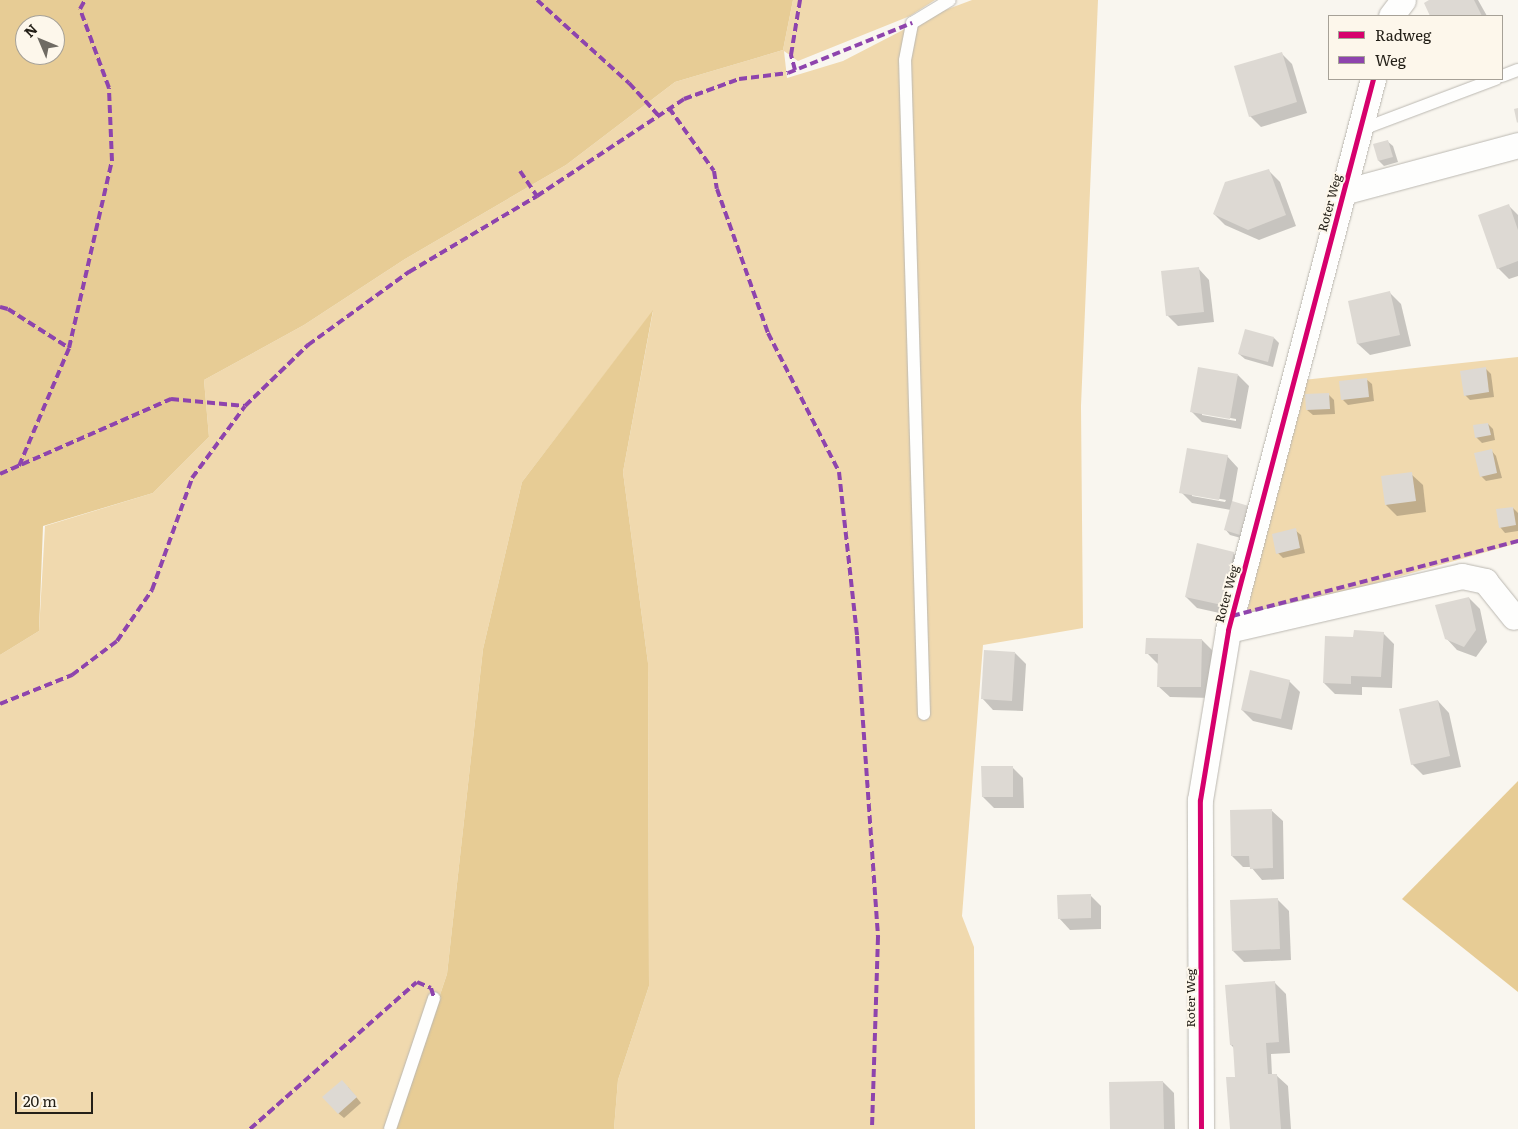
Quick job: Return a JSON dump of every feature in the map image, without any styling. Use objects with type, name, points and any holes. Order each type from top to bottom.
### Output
[{"type":"street","points":[[1392,15],[1403,0]]},
{"type":"street","name":"Roter Weg","points":[[1201,1129],[1200,800],[1228,630],[1373,80]]},
{"type":"street","name":"Roter Weg","points":[[1343,192],[1518,145]]},
{"type":"street","name":"Roter Weg","points":[[1228,630],[1462,576],[1485,581],[1514,617]]},
{"type":"lane","points":[[924,714],[905,60],[912,23],[950,0]]},
{"type":"lane","points":[[1503,76],[1518,70]]},
{"type":"lane","points":[[1359,130],[1493,80]]},
{"type":"lane","points":[[390,1129],[434,998]]},
{"type":"shaded area","points":[[0,0],[793,0],[783,50],[675,82],[566,165],[405,259],[304,325],[204,380],[209,437],[153,493],[43,526],[39,631],[0,655]]},
{"type":"shaded area","points":[[793,0],[935,0],[910,16],[798,61],[784,51],[787,78],[843,61],[932,15],[972,0],[1098,0],[1081,406],[1083,628],[983,645],[962,916],[974,947],[975,1129],[614,1129],[618,1080],[649,986],[648,663],[623,472],[653,311],[522,482],[483,649],[447,974],[395,1129],[0,1129],[0,655],[39,631],[45,526],[153,493],[209,437],[204,380],[304,325],[405,259],[566,165],[675,82],[783,50]]},
{"type":"shaded area","points":[[653,310],[623,472],[648,663],[649,986],[618,1080],[614,1129],[395,1129],[447,974],[483,649],[522,482]]},
{"type":"shaded area","points":[[1518,357],[1518,543],[1245,620],[1303,380]]},
{"type":"shaded area","points":[[1518,781],[1518,992],[1402,899]]},
{"type":"building","points":[[1429,0],[1474,0],[1482,15],[1430,15],[1424,3]]},
{"type":"building","points":[[1282,52],[1297,102],[1249,117],[1234,66]]},
{"type":"building","points":[[1518,108],[1518,122],[1517,123],[1514,109]]},
{"type":"building","points":[[1388,140],[1393,157],[1378,161],[1373,144]]},
{"type":"building","points":[[1269,169],[1286,215],[1248,230],[1213,214],[1225,182]]},
{"type":"building","points":[[1509,204],[1518,230],[1518,261],[1497,269],[1478,215]]},
{"type":"building","points":[[1199,267],[1204,312],[1166,316],[1161,271]]},
{"type":"building","points":[[1390,291],[1400,335],[1357,344],[1348,301]]},
{"type":"building","points":[[1245,329],[1274,337],[1268,362],[1238,354]]},
{"type":"building","points":[[1198,367],[1238,374],[1230,419],[1190,412]]},
{"type":"building","points":[[1486,367],[1489,392],[1464,396],[1460,371]]},
{"type":"building","points":[[1367,378],[1369,397],[1341,400],[1339,381]]},
{"type":"building","points":[[1329,393],[1330,409],[1306,410],[1305,394]]},
{"type":"building","points":[[1488,423],[1491,435],[1475,438],[1473,425]]},
{"type":"building","points":[[1187,448],[1228,455],[1219,500],[1179,493]]},
{"type":"building","points":[[1492,449],[1497,473],[1480,477],[1474,453]]},
{"type":"building","points":[[1412,472],[1416,501],[1385,505],[1381,476]]},
{"type":"building","points":[[1232,501],[1252,507],[1243,536],[1224,530]]},
{"type":"building","points":[[1513,507],[1516,525],[1499,528],[1496,509]]},
{"type":"building","points":[[1296,528],[1300,548],[1276,554],[1272,534]]},
{"type":"building","points":[[1197,543],[1234,552],[1222,605],[1185,597]]},
{"type":"building","points":[[1469,597],[1476,630],[1464,647],[1445,639],[1435,605]]},
{"type":"building","points":[[1354,630],[1384,632],[1381,677],[1351,676],[1351,684],[1323,683],[1325,636],[1353,637]]},
{"type":"building","points":[[1146,638],[1202,639],[1201,687],[1157,687],[1158,654],[1145,654]]},
{"type":"building","points":[[984,650],[1015,652],[1012,701],[981,699]]},
{"type":"building","points":[[1250,670],[1290,680],[1281,719],[1241,710]]},
{"type":"building","points":[[1438,700],[1450,756],[1411,765],[1399,709]]},
{"type":"building","points":[[981,766],[1013,766],[1013,797],[982,797]]},
{"type":"building","points":[[1272,809],[1273,868],[1250,869],[1249,856],[1231,856],[1230,810]]},
{"type":"building","points":[[1091,894],[1091,918],[1058,919],[1057,895]]},
{"type":"building","points":[[1278,898],[1280,949],[1232,951],[1230,900]]},
{"type":"building","points":[[1275,981],[1279,1042],[1266,1043],[1268,1074],[1277,1074],[1281,1129],[1230,1129],[1226,1077],[1235,1077],[1233,1045],[1230,1045],[1225,985]]},
{"type":"building","points":[[342,1080],[357,1097],[338,1114],[322,1097]]},
{"type":"building","points":[[1163,1081],[1164,1129],[1110,1129],[1109,1082]]},
{"type":"marked path","points":[[19,466],[69,348],[112,161],[109,88],[80,9],[85,0]]},
{"type":"marked path","points":[[537,0],[629,83],[658,115]]},
{"type":"marked path","points":[[795,70],[791,55],[800,0]]},
{"type":"marked path","points":[[0,704],[72,675],[117,641],[152,590],[192,478],[245,406],[308,345],[409,272],[537,196],[684,99],[739,79],[788,73],[912,23]]},
{"type":"marked path","points":[[669,108],[714,171],[717,189],[768,333],[839,472],[857,636],[878,937],[872,1129]]},
{"type":"marked path","points":[[520,171],[537,196]]},
{"type":"marked path","points":[[0,307],[8,309],[69,348]]},
{"type":"marked path","points":[[0,474],[171,399],[245,406]]},
{"type":"marked path","points":[[1232,616],[1518,541]]},
{"type":"marked path","points":[[250,1129],[417,982],[431,988],[434,998]]},
{"type":"cycle path","points":[[1201,1129],[1200,800],[1228,630],[1373,80]]}]
